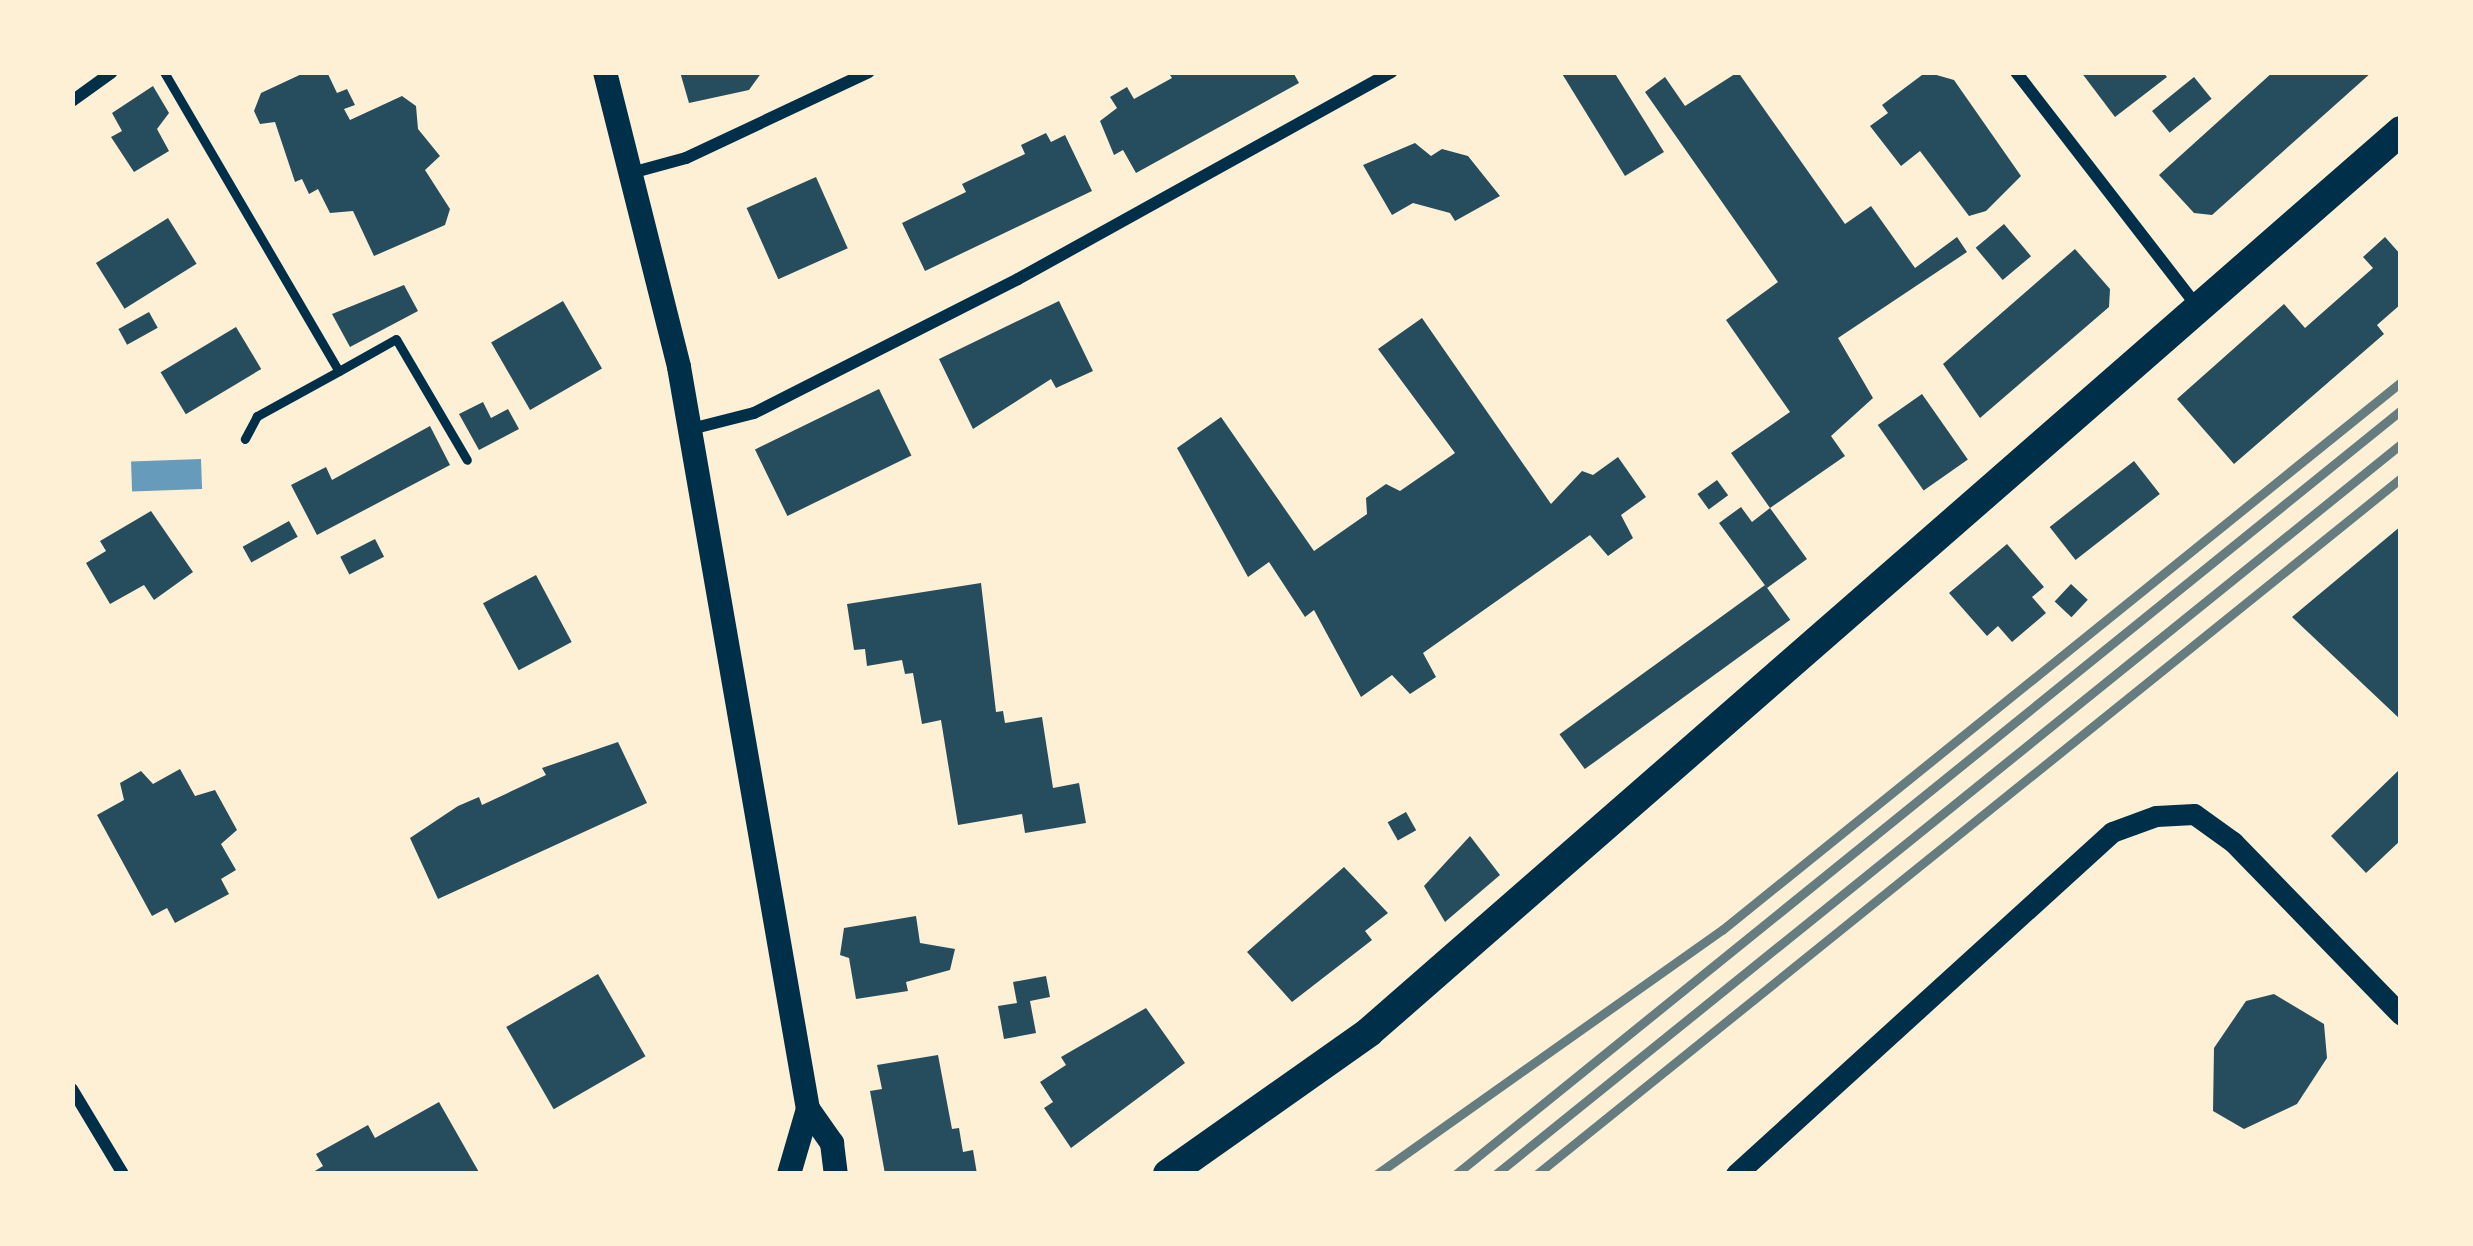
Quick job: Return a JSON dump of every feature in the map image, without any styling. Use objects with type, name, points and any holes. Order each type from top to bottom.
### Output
[{"type":"main road","points":[[604,72],[691,429],[808,1109],[832,1143],[836,1174]]},
{"type":"main road","points":[[1168,1174],[1369,1032],[2401,131]]},
{"type":"main road","points":[[789,1174],[808,1109]]},
{"type":"street","points":[[72,101],[112,72]]},
{"type":"street","points":[[630,173],[686,158],[868,72]]},
{"type":"street","points":[[691,429],[754,412],[1018,279],[1392,72]]},
{"type":"street","points":[[2016,72],[2197,306]]},
{"type":"street","points":[[1736,1174],[2112,832],[2156,816],[2194,814],[2233,842],[2401,1015]]},
{"type":"street","points":[[72,1089],[123,1174]]},
{"type":"lane","points":[[164,72],[339,371]]},
{"type":"lane","points":[[245,439],[257,416],[396,339],[467,460]]},
{"type":"water","points":[[201,459],[202,489],[132,491],[131,461]]},
{"type":"building","points":[[306,72],[327,72],[337,93],[347,89],[355,105],[344,109],[350,120],[402,96],[416,106],[418,129],[440,156],[425,170],[450,209],[445,225],[374,256],[353,211],[330,213],[318,189],[309,194],[302,179],[295,182],[275,122],[260,124],[254,111],[261,93]]},
{"type":"building","points":[[680,72],[762,72],[749,90],[689,103]]},
{"type":"building","points":[[1168,72],[1293,72],[1299,83],[1136,173],[1123,150],[1114,155],[1100,121],[1117,108],[1110,97],[1127,87],[1134,99],[1172,78]]},
{"type":"building","points":[[1561,72],[1614,72],[1664,152],[1625,176]]},
{"type":"building","points":[[1738,72],[1845,224],[1871,206],[1915,268],[1957,237],[1967,252],[1838,338],[1873,398],[1831,436],[1845,456],[1770,508],[1731,453],[1790,412],[1726,320],[1778,282],[1645,92],[1665,77],[1685,106]]},
{"type":"building","points":[[1926,72],[1954,80],[2021,176],[1986,211],[1969,216],[1920,151],[1901,166],[1870,126],[1888,113],[1882,105]]},
{"type":"building","points":[[2081,72],[2163,72],[2167,77],[2115,117]]},
{"type":"building","points":[[2273,72],[2372,72],[2212,215],[2194,213],[2159,175]]},
{"type":"building","points":[[2194,77],[2212,99],[2170,133],[2152,111]]},
{"type":"building","points":[[153,86],[169,113],[157,129],[169,151],[134,172],[111,137],[122,131],[112,113]]},
{"type":"building","points":[[1046,133],[1051,142],[1065,135],[1092,191],[925,271],[902,223],[966,192],[962,184],[1025,154],[1021,145]]},
{"type":"building","points":[[1415,143],[1431,156],[1442,149],[1468,156],[1500,196],[1455,221],[1450,213],[1413,203],[1392,215],[1363,165]]},
{"type":"building","points":[[816,177],[848,248],[778,279],[747,208]]},
{"type":"building","points":[[168,218],[197,264],[125,309],[96,263]]},
{"type":"building","points":[[2004,224],[2031,256],[2003,280],[1976,248]]},
{"type":"building","points":[[2385,237],[2401,255],[2401,304],[2377,325],[2384,334],[2234,464],[2177,399],[2284,304],[2305,328],[2373,268],[2363,257]]},
{"type":"building","points":[[2075,249],[2110,289],[2109,307],[1980,418],[1943,364]]},
{"type":"building","points":[[404,285],[418,311],[350,347],[332,314]]},
{"type":"building","points":[[563,301],[602,369],[530,410],[491,342]]},
{"type":"building","points":[[1059,301],[1093,371],[1056,388],[1051,379],[973,429],[939,359]]},
{"type":"building","points":[[149,312],[158,328],[127,345],[118,329]]},
{"type":"building","points":[[1422,318],[1551,504],[1582,471],[1593,475],[1618,457],[1646,497],[1621,515],[1633,538],[1608,556],[1590,535],[1423,653],[1436,677],[1410,694],[1392,675],[1361,697],[1314,610],[1305,617],[1269,562],[1248,577],[1177,448],[1221,417],[1314,551],[1367,514],[1366,498],[1386,484],[1400,491],[1455,453],[1378,349]]},
{"type":"building","points":[[236,327],[261,369],[186,414],[161,372]]},
{"type":"building","points":[[879,389],[911,456],[787,516],[755,449]]},
{"type":"building","points":[[1922,394],[1968,460],[1924,491],[1878,425]]},
{"type":"building","points":[[483,402],[491,418],[508,409],[519,429],[479,450],[459,414]]},
{"type":"building","points":[[430,426],[450,465],[317,535],[291,485],[326,467],[332,480]]},
{"type":"building","points":[[2134,461],[2160,494],[2076,560],[2050,527]]},
{"type":"building","points":[[1717,480],[1728,495],[1709,509],[1698,494]]},
{"type":"building","points":[[1741,507],[1752,522],[1770,508],[1807,559],[1767,588],[1719,523]]},
{"type":"building","points":[[151,511],[193,572],[154,600],[144,585],[110,604],[86,563],[106,551],[100,541]]},
{"type":"building","points":[[289,521],[298,537],[251,562],[243,547]]},
{"type":"building","points":[[2401,526],[2401,720],[2292,617]]},
{"type":"building","points":[[375,539],[384,557],[349,575],[340,557]]},
{"type":"building","points":[[2007,544],[2044,587],[2032,597],[2046,613],[2012,642],[1998,626],[1987,636],[1949,593]]},
{"type":"building","points":[[536,575],[572,642],[519,670],[483,603]]},
{"type":"building","points":[[981,583],[996,712],[1003,711],[1005,723],[1042,717],[1053,788],[1079,783],[1086,823],[1025,833],[1022,814],[958,825],[941,720],[922,724],[913,673],[905,674],[902,660],[867,666],[865,649],[854,650],[847,604]]},
{"type":"building","points":[[2071,584],[2088,600],[2071,617],[2055,602]]},
{"type":"building","points":[[1765,585],[1790,620],[1585,769],[1560,734]]},
{"type":"building","points":[[618,742],[647,803],[438,899],[410,838],[458,806],[479,797],[482,805],[546,775],[542,768]]},
{"type":"building","points":[[2401,768],[2401,840],[2366,873],[2331,836]]},
{"type":"building","points":[[180,769],[195,796],[215,790],[237,830],[221,844],[236,870],[221,879],[229,894],[175,923],[167,908],[152,916],[97,815],[124,800],[120,783],[141,771],[153,784]]},
{"type":"building","points":[[1406,812],[1416,830],[1398,841],[1388,822]]},
{"type":"building","points":[[1470,836],[1500,875],[1445,922],[1424,886]]},
{"type":"building","points":[[1344,867],[1388,913],[1365,931],[1372,940],[1292,1002],[1247,952]]},
{"type":"building","points":[[916,916],[920,943],[955,949],[950,970],[906,982],[908,991],[856,999],[849,958],[840,955],[844,928]]},
{"type":"building","points":[[598,974],[646,1056],[554,1109],[506,1027]]},
{"type":"building","points":[[1046,976],[1050,997],[1030,1001],[1036,1033],[1004,1039],[998,1006],[1017,1003],[1013,982]]},
{"type":"building","points":[[2274,994],[2324,1024],[2327,1058],[2297,1104],[2244,1129],[2213,1111],[2214,1048],[2246,1001]]},
{"type":"building","points":[[1146,1008],[1185,1063],[1071,1148],[1044,1108],[1053,1102],[1040,1082],[1066,1065],[1061,1057]]},
{"type":"building","points":[[938,1055],[952,1129],[959,1128],[963,1152],[973,1150],[977,1174],[885,1174],[870,1091],[882,1089],[877,1065]]},
{"type":"building","points":[[439,1102],[480,1174],[310,1174],[323,1166],[316,1154],[368,1125],[375,1138]]},
{"type":"railway","points":[[1377,1174],[1722,930],[2401,382]]},
{"type":"railway","points":[[1456,1174],[2401,410]]},
{"type":"railway","points":[[1496,1174],[2401,444]]},
{"type":"railway","points":[[1537,1174],[2401,478]]}]
